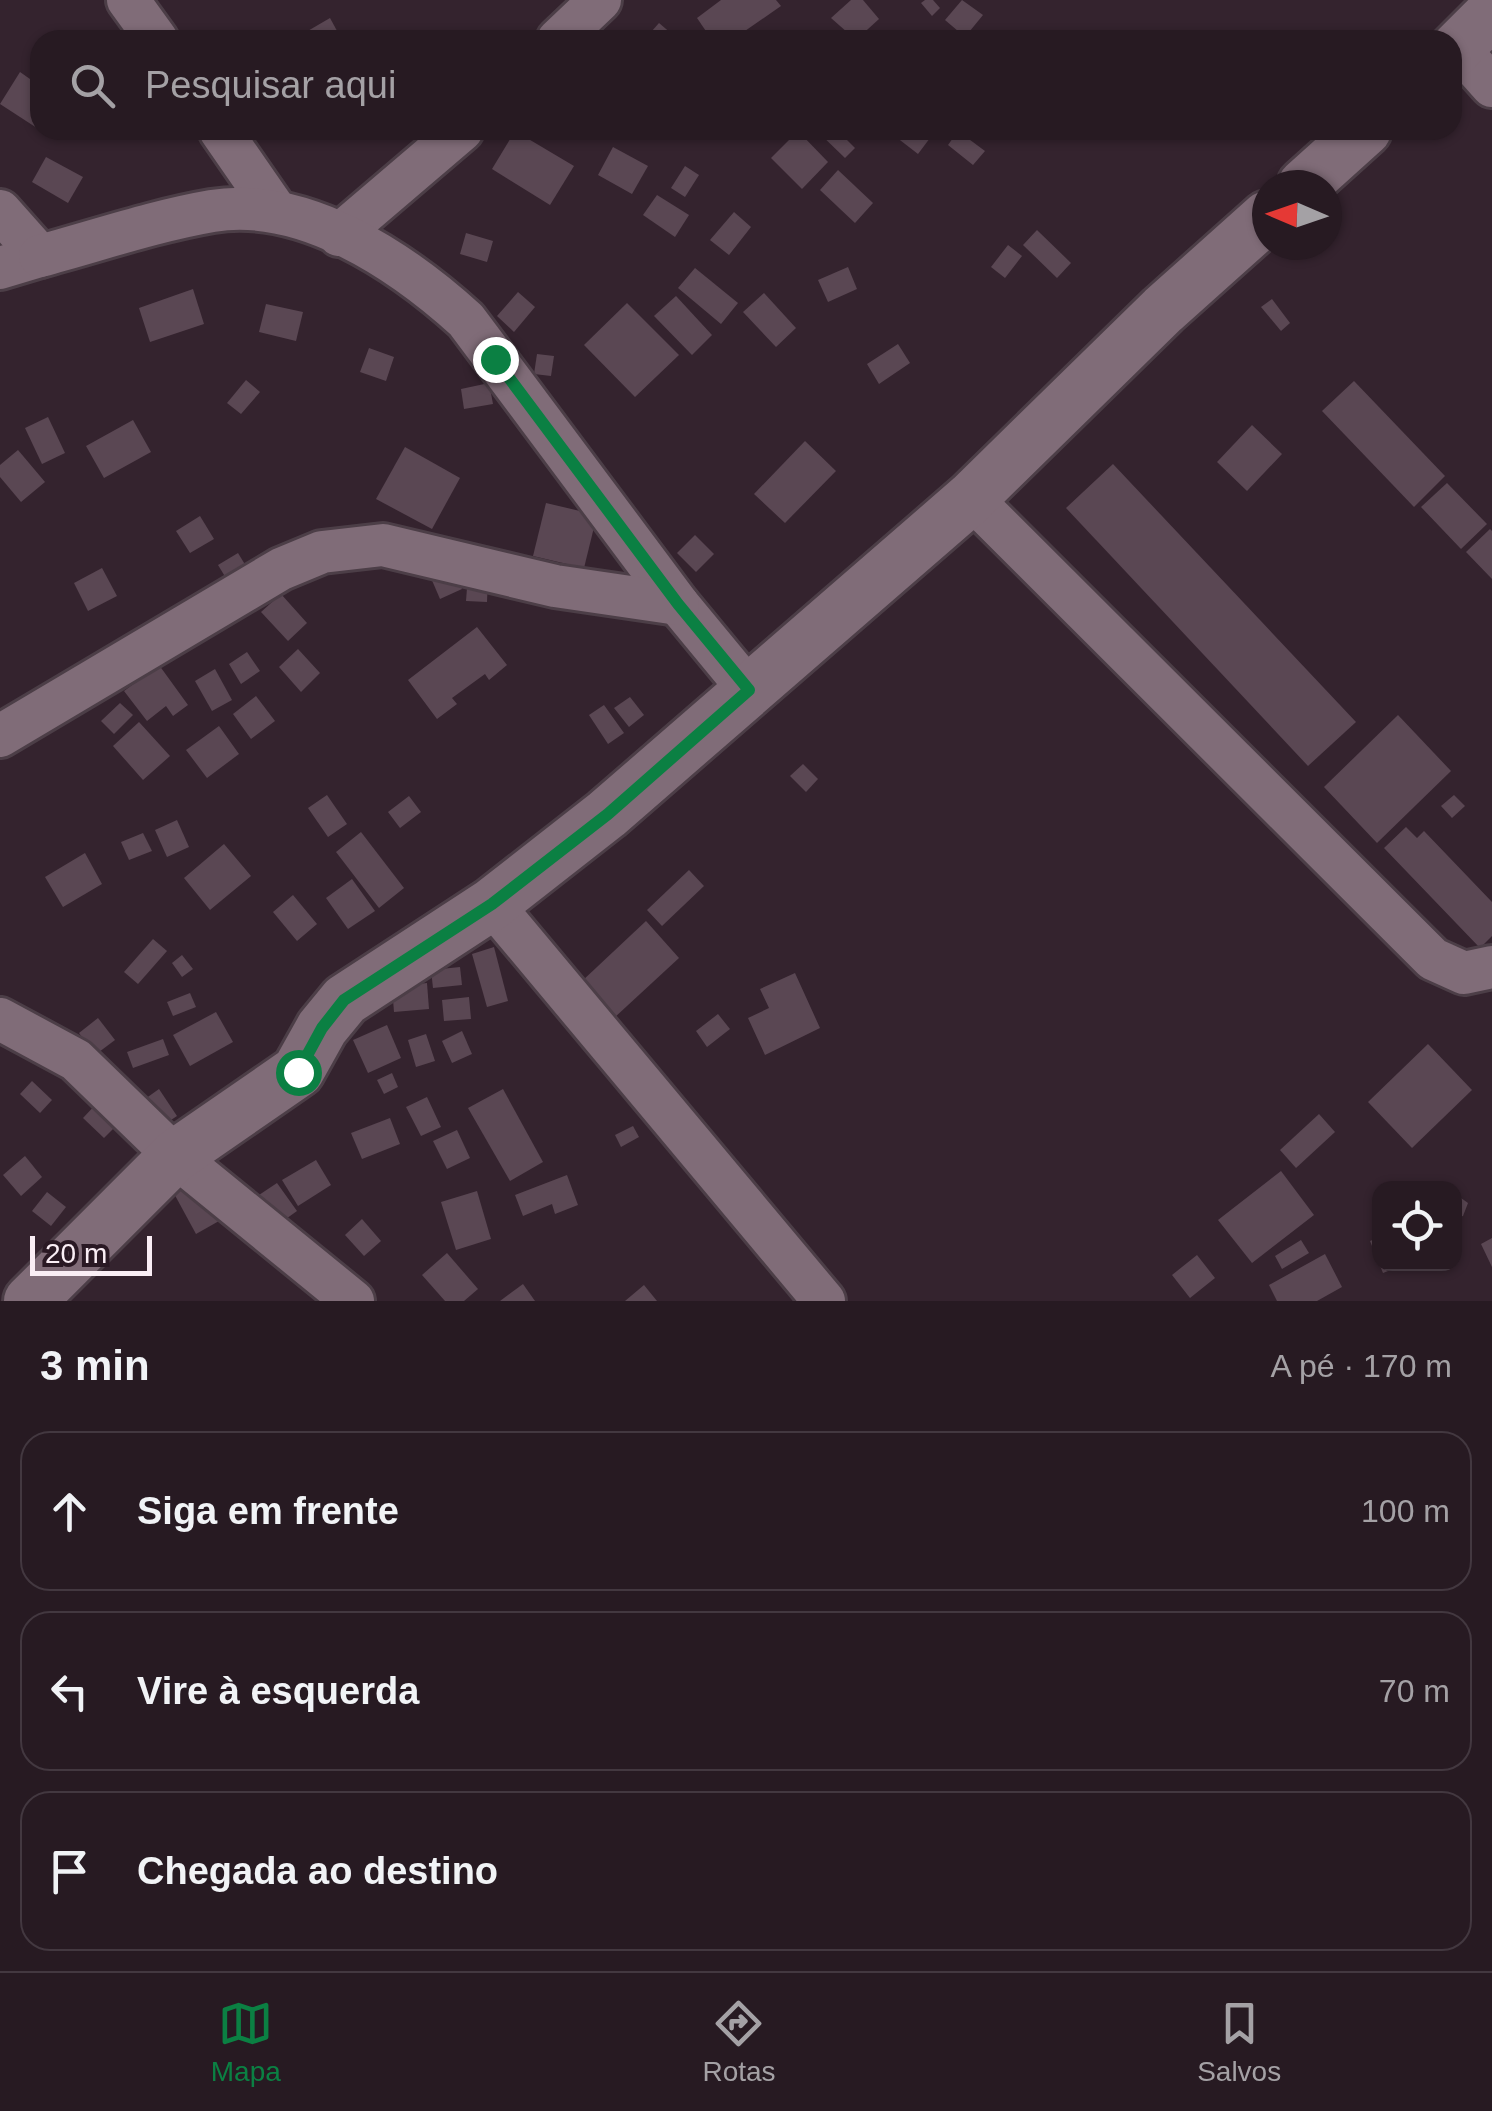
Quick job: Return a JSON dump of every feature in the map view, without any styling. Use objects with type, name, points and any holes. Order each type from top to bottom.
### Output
[{"type":"street","points":[[128,0],[150,30]]},
{"type":"street","points":[[568,30],[600,0]]},
{"type":"street","points":[[227,140],[276,212]]},
{"type":"street","points":[[339,234],[450,140]]},
{"type":"street","points":[[1321,170],[1355,140]]},
{"type":"street","points":[[0,211],[20,262],[212,211],[276,212],[339,234],[431,288],[466,320],[678,604],[749,690]]},
{"type":"street","points":[[30,1301],[174,1156],[298,1072],[322,1028],[344,1000],[492,904],[608,814],[971,498],[1162,310],[1252,231]]},
{"type":"street","points":[[971,498],[1432,959],[1464,973],[1492,966]]},
{"type":"street","points":[[0,736],[281,569],[322,552],[383,545],[555,586],[678,604]]},
{"type":"street","points":[[492,904],[824,1301]]},
{"type":"street","points":[[0,1020],[76,1060],[174,1156],[353,1301]]},
{"type":"building","points":[[721,0],[776,0],[781,6],[746,30],[705,30],[697,18]]},
{"type":"building","points":[[851,0],[863,0],[879,19],[867,30],[845,30],[831,18]]},
{"type":"building","points":[[933,0],[940,8],[932,16],[921,3]]},
{"type":"building","points":[[962,0],[983,15],[971,30],[957,30],[945,20]]},
{"type":"building","points":[[330,18],[337,30],[309,30]]},
{"type":"building","points":[[20,72],[30,79],[30,124],[0,104]]},
{"type":"building","points":[[510,140],[530,140],[574,166],[550,205],[492,169]]},
{"type":"building","points":[[789,140],[807,140],[828,162],[802,189],[771,158]]},
{"type":"building","points":[[826,140],[847,140],[855,148],[845,158]]},
{"type":"building","points":[[900,140],[928,140],[918,154]]},
{"type":"building","points":[[952,140],[970,140],[985,151],[973,165],[948,145]]},
{"type":"building","points":[[613,147],[648,166],[632,194],[598,175]]},
{"type":"building","points":[[46,157],[83,177],[68,203],[32,182]]},
{"type":"building","points":[[685,166],[699,175],[685,197],[671,188]]},
{"type":"building","points":[[838,170],[873,203],[855,223],[820,190]]},
{"type":"building","points":[[657,195],[689,215],[675,237],[643,215]]},
{"type":"building","points":[[734,212],[751,227],[729,255],[710,240]]},
{"type":"building","points":[[1037,230],[1071,263],[1057,278],[1023,245]]},
{"type":"building","points":[[466,233],[493,241],[487,262],[460,254]]},
{"type":"building","points":[[1008,245],[1022,256],[1005,278],[991,267]]},
{"type":"building","points":[[848,267],[857,289],[828,302],[818,280]]},
{"type":"building","points":[[695,268],[738,303],[721,324],[678,288]]},
{"type":"building","points":[[193,289],[204,324],[150,342],[139,308]]},
{"type":"building","points":[[518,292],[535,307],[514,332],[497,316]]},
{"type":"building","points":[[764,293],[796,328],[776,347],[743,312]]},
{"type":"building","points":[[676,296],[712,335],[692,355],[654,316]]},
{"type":"building","points":[[1272,299],[1290,323],[1281,331],[1261,307]]},
{"type":"building","points":[[627,303],[679,355],[635,397],[584,345]]},
{"type":"building","points":[[266,304],[303,312],[296,341],[259,332]]},
{"type":"building","points":[[898,344],[910,363],[879,384],[867,364]]},
{"type":"building","points":[[369,348],[394,357],[386,381],[360,372]]},
{"type":"building","points":[[537,354],[554,356],[551,376],[534,374]]},
{"type":"building","points":[[246,380],[260,392],[241,414],[227,403]]},
{"type":"building","points":[[1354,381],[1445,476],[1414,507],[1322,411]]},
{"type":"building","points":[[489,383],[493,404],[464,409],[461,389]]},
{"type":"building","points":[[48,417],[65,453],[42,464],[25,428]]},
{"type":"building","points":[[133,420],[151,452],[104,478],[86,446]]},
{"type":"building","points":[[1252,425],[1282,454],[1247,491],[1217,462]]},
{"type":"building","points":[[805,441],[836,471],[785,523],[754,494]]},
{"type":"building","points":[[405,447],[460,478],[432,529],[376,499]]},
{"type":"building","points":[[18,450],[45,482],[21,502],[0,477],[0,465]]},
{"type":"building","points":[[1113,464],[1356,722],[1308,766],[1066,508]]},
{"type":"building","points":[[1447,483],[1487,524],[1461,549],[1421,507]]},
{"type":"building","points":[[546,503],[597,515],[584,568],[533,556]]},
{"type":"building","points":[[200,516],[214,539],[190,553],[176,531]]},
{"type":"building","points":[[1492,531],[1492,579],[1466,552]]},
{"type":"building","points":[[695,535],[714,554],[696,572],[677,553]]},
{"type":"building","points":[[238,553],[249,571],[229,583],[218,565]]},
{"type":"building","points":[[102,568],[117,596],[88,611],[74,583]]},
{"type":"building","points":[[453,568],[462,589],[440,599],[431,578]]},
{"type":"building","points":[[468,575],[488,576],[487,602],[466,601]]},
{"type":"building","points":[[281,594],[307,623],[288,641],[261,612]]},
{"type":"building","points":[[477,627],[507,665],[489,680],[485,674],[452,698],[457,704],[437,719],[408,680]]},
{"type":"building","points":[[298,649],[320,673],[301,692],[279,667]]},
{"type":"building","points":[[247,652],[260,671],[241,684],[229,664]]},
{"type":"building","points":[[159,665],[188,705],[173,716],[166,706],[147,721],[124,691]]},
{"type":"building","points":[[215,669],[232,700],[212,711],[195,681]]},
{"type":"building","points":[[256,696],[275,721],[251,739],[233,714]]},
{"type":"building","points":[[630,697],[644,715],[629,727],[614,708]]},
{"type":"building","points":[[120,703],[133,715],[114,734],[101,721]]},
{"type":"building","points":[[604,705],[624,733],[608,744],[589,715]]},
{"type":"building","points":[[1398,715],[1451,771],[1377,843],[1324,787]]},
{"type":"building","points":[[139,722],[170,756],[143,780],[113,746]]},
{"type":"building","points":[[219,726],[239,754],[207,778],[186,750]]},
{"type":"building","points":[[803,764],[818,779],[806,792],[790,776]]},
{"type":"building","points":[[327,795],[347,824],[328,837],[308,808]]},
{"type":"building","points":[[1454,795],[1465,806],[1452,818],[1441,806]]},
{"type":"building","points":[[409,796],[421,812],[400,828],[388,812]]},
{"type":"building","points":[[177,820],[189,847],[167,857],[155,830]]},
{"type":"building","points":[[1406,827],[1417,838],[1424,831],[1492,902],[1492,936],[1480,948],[1384,848]]},
{"type":"building","points":[[361,832],[404,888],[379,908],[336,852]]},
{"type":"building","points":[[143,833],[152,851],[129,860],[121,842]]},
{"type":"building","points":[[224,844],[251,876],[210,910],[184,878]]},
{"type":"building","points":[[85,853],[102,884],[63,907],[45,877]]},
{"type":"building","points":[[689,870],[704,886],[662,926],[647,910]]},
{"type":"building","points":[[352,879],[375,911],[348,929],[326,898]]},
{"type":"building","points":[[293,895],[317,924],[297,941],[273,912]]},
{"type":"building","points":[[646,921],[679,958],[614,1018],[581,982]]},
{"type":"building","points":[[153,939],[167,951],[138,984],[124,972]]},
{"type":"building","points":[[494,947],[508,1001],[487,1007],[472,954]]},
{"type":"building","points":[[182,955],[193,969],[182,977],[172,963]]},
{"type":"building","points":[[460,967],[462,985],[433,988],[431,970]]},
{"type":"building","points":[[795,973],[820,1028],[765,1055],[748,1018],[769,1008],[760,989]]},
{"type":"building","points":[[427,983],[429,1009],[394,1012],[392,987]]},
{"type":"building","points":[[190,993],[196,1007],[173,1016],[167,1002]]},
{"type":"building","points":[[469,997],[471,1019],[444,1021],[442,1000]]},
{"type":"building","points":[[216,1012],[233,1042],[190,1066],[173,1035]]},
{"type":"building","points":[[718,1014],[730,1029],[707,1047],[696,1031]]},
{"type":"building","points":[[98,1018],[115,1040],[95,1055],[79,1033]]},
{"type":"building","points":[[387,1025],[401,1058],[368,1073],[353,1040]]},
{"type":"building","points":[[462,1031],[472,1054],[452,1063],[442,1041]]},
{"type":"building","points":[[426,1034],[435,1061],[416,1067],[408,1040]]},
{"type":"building","points":[[163,1039],[169,1055],[133,1068],[127,1052]]},
{"type":"building","points":[[1428,1044],[1472,1090],[1412,1148],[1368,1102]]},
{"type":"building","points":[[392,1073],[398,1087],[384,1094],[377,1080]]},
{"type":"building","points":[[32,1081],[52,1100],[40,1113],[20,1094]]},
{"type":"building","points":[[159,1089],[177,1116],[156,1130],[138,1104]]},
{"type":"building","points":[[503,1089],[543,1162],[510,1181],[468,1108]]},
{"type":"building","points":[[427,1097],[441,1127],[421,1136],[406,1107]]},
{"type":"building","points":[[98,1102],[120,1122],[104,1138],[83,1118]]},
{"type":"building","points":[[1319,1114],[1335,1132],[1296,1168],[1280,1150]]},
{"type":"building","points":[[390,1118],[400,1144],[362,1159],[351,1133]]},
{"type":"building","points":[[633,1126],[639,1137],[621,1147],[615,1135]]},
{"type":"building","points":[[457,1130],[470,1158],[447,1169],[433,1141]]},
{"type":"building","points":[[25,1156],[42,1177],[21,1196],[3,1175]]},
{"type":"building","points":[[316,1160],[331,1185],[298,1206],[282,1180]]},
{"type":"building","points":[[1281,1171],[1314,1215],[1252,1263],[1218,1220]]},
{"type":"building","points":[[195,1175],[219,1221],[196,1234],[171,1188]]},
{"type":"building","points":[[567,1175],[578,1205],[555,1214],[552,1204],[523,1216],[515,1195]]},
{"type":"building","points":[[277,1183],[297,1211],[276,1226],[256,1197]]},
{"type":"building","points":[[477,1191],[491,1239],[456,1250],[441,1202]]},
{"type":"building","points":[[47,1192],[66,1207],[51,1226],[32,1211]]},
{"type":"building","points":[[362,1219],[381,1241],[364,1256],[345,1235]]},
{"type":"building","points":[[1492,1238],[1492,1267],[1481,1244]]},
{"type":"building","points":[[1301,1240],[1309,1253],[1282,1269],[1275,1256]]},
{"type":"building","points":[[447,1253],[478,1289],[464,1301],[445,1301],[422,1275]]},
{"type":"building","points":[[1325,1254],[1342,1287],[1317,1301],[1277,1301],[1269,1285]]},
{"type":"building","points":[[1197,1255],[1215,1278],[1190,1298],[1172,1275]]},
{"type":"building","points":[[523,1284],[535,1301],[500,1301]]},
{"type":"building","points":[[644,1285],[657,1301],[625,1301]]},
{"type":"route","points":[[298,1072],[322,1028],[344,1000],[492,904],[608,814],[749,690],[678,604],[495,359]]}]
